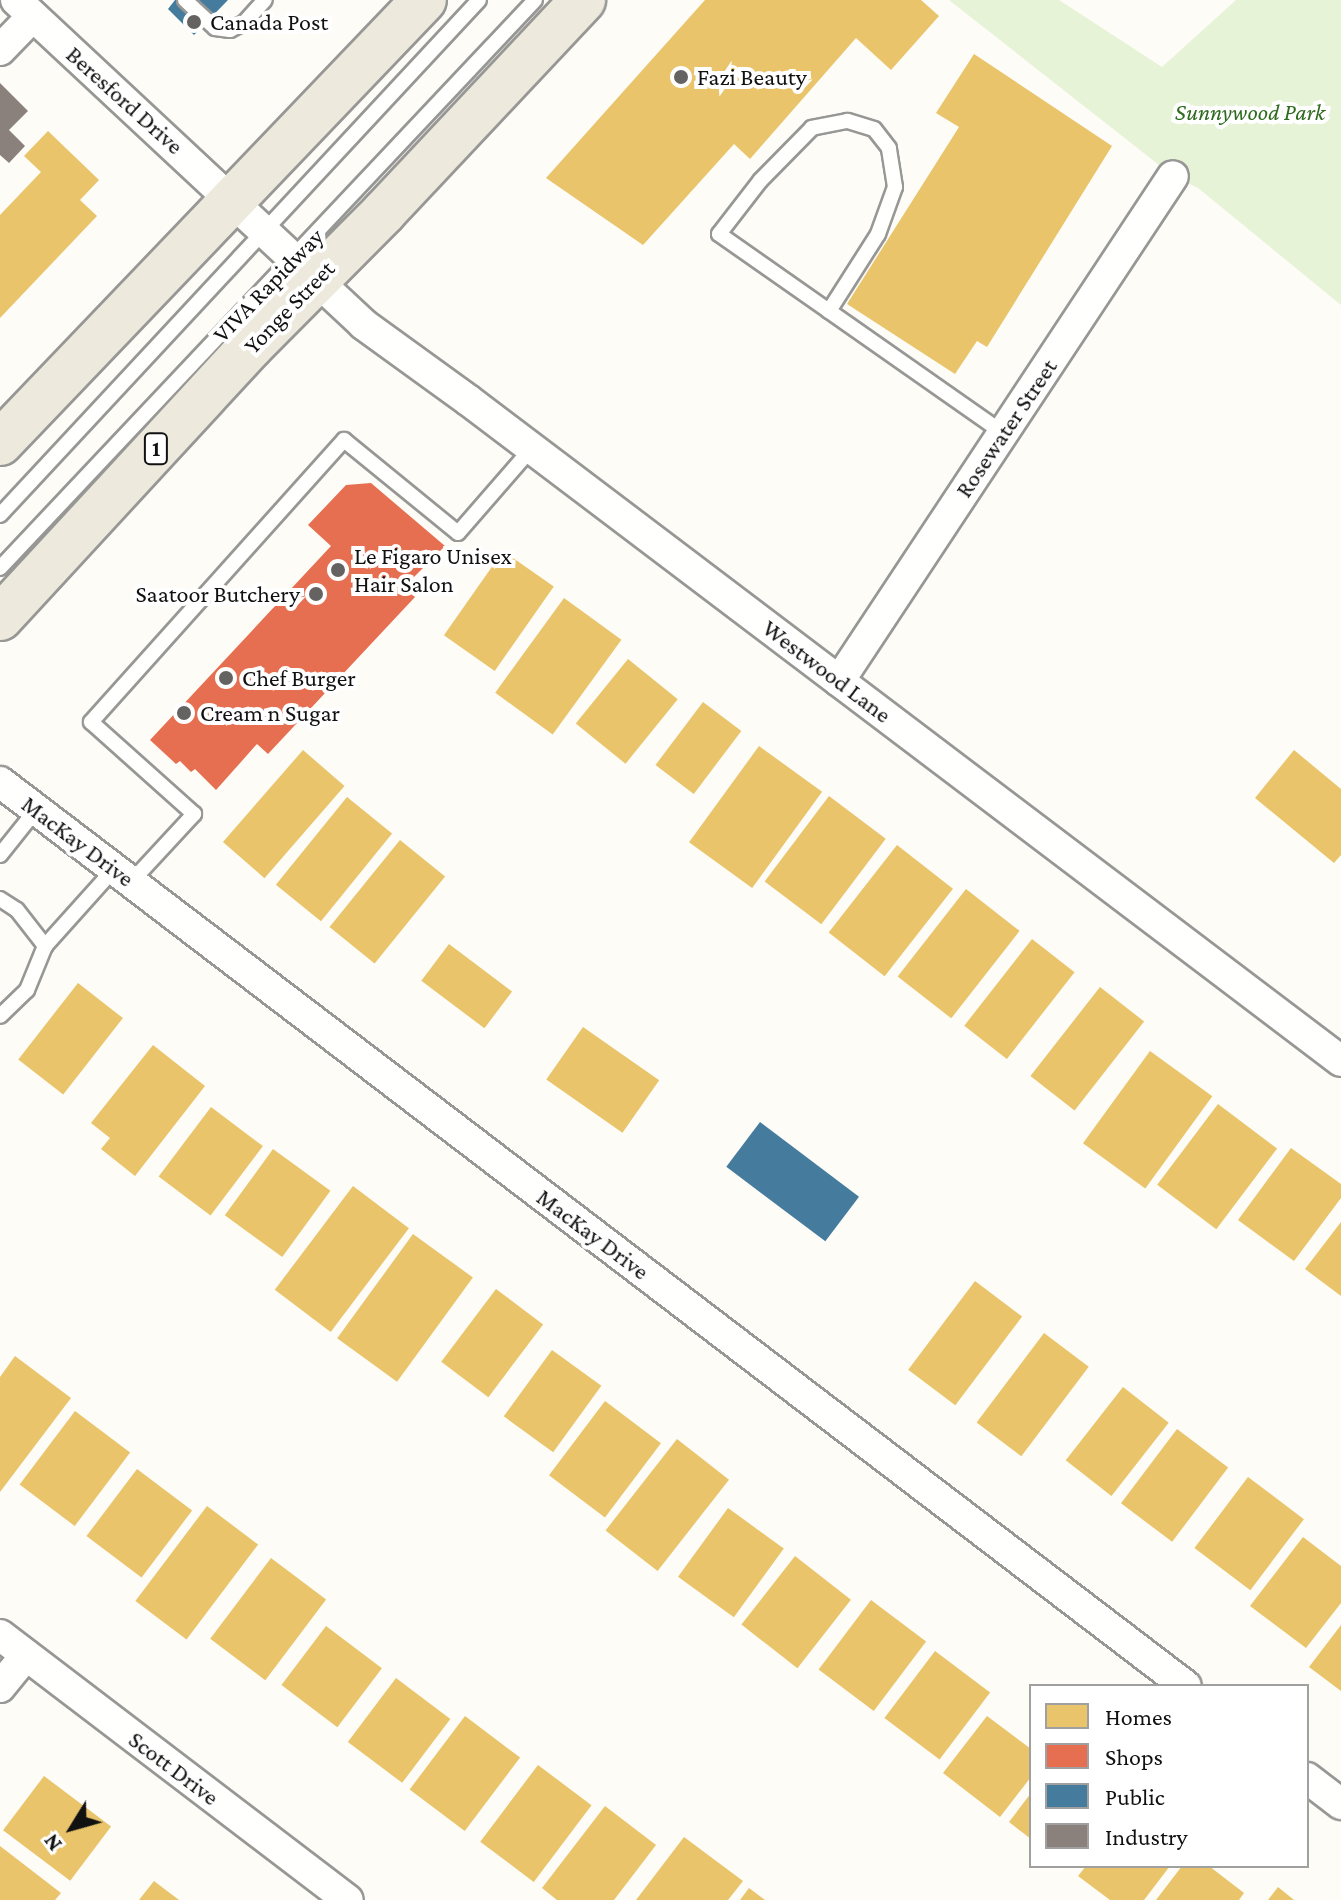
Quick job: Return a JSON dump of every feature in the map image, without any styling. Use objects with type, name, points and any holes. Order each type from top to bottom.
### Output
[{"type":"main road","points":[[0,443],[424,0]]},
{"type":"main road","name":"Yonge Street","points":[[0,618],[303,270],[384,212],[583,0]]},
{"type":"street","name":"Beresford Drive","points":[[24,8],[232,200],[262,232]]},
{"type":"street","points":[[0,50],[24,8]]},
{"type":"street","name":"Rosewater Street","points":[[839,681],[1173,176]]},
{"type":"street","name":"Westwood Lane","points":[[262,232],[363,324],[532,448],[1341,1061]]},
{"type":"street","name":"MacKay Drive","points":[[0,782],[1183,1684]]},
{"type":"street","name":"Scott Drive","points":[[0,1635],[348,1900]]},
{"type":"street","points":[[0,1687],[26,1655]]},
{"type":"street","points":[[1309,1780],[1341,1804]]},
{"type":"lane","points":[[185,0],[215,28],[230,30],[244,23],[265,0]]},
{"type":"lane","name":"VIVA Rapidway","points":[[0,515],[479,0]]},
{"type":"lane","name":"VIVA Rapidway","points":[[0,568],[303,270],[535,0]]},
{"type":"lane","points":[[829,311],[878,234],[895,187],[889,148],[874,129],[847,121],[812,128],[760,181],[719,234],[1003,433]]},
{"type":"lane","points":[[0,1016],[27,990],[45,946],[194,814],[91,722],[344,440],[458,533],[532,448]]},
{"type":"lane","points":[[0,855],[36,810]]},
{"type":"lane","points":[[0,899],[17,910],[45,946]]},
{"type":"green space","name":"Sunnywood Park","points":[[949,0],[1059,0],[1162,67],[1236,0],[1341,0],[1341,305],[1198,188],[1173,176]]},
{"type":"building: Homes","points":[[705,0],[921,0],[939,16],[891,70],[856,38],[750,159],[734,144],[643,245],[546,178]]},
{"type":"building: Homes","points":[[974,54],[1112,146],[987,347],[977,341],[955,374],[847,304],[959,127],[936,113]]},
{"type":"building: Homes","points":[[48,131],[99,180],[80,200],[97,216],[0,318],[0,215],[41,172],[24,156]]},
{"type":"building: Homes","points":[[503,551],[554,587],[495,671],[444,635]]},
{"type":"building: Homes","points":[[564,598],[621,640],[553,734],[495,693]]},
{"type":"building: Homes","points":[[628,659],[678,699],[626,764],[576,724]]},
{"type":"building: Homes","points":[[703,702],[741,731],[694,794],[655,765]]},
{"type":"building: Homes","points":[[759,746],[822,792],[752,888],[689,842]]},
{"type":"building: Homes","points":[[303,750],[345,786],[264,878],[223,842]]},
{"type":"building: Homes","points":[[1294,750],[1341,789],[1341,855],[1334,863],[1255,798]]},
{"type":"building: Homes","points":[[829,796],[886,839],[821,924],[765,881]]},
{"type":"building: Homes","points":[[347,797],[392,834],[321,921],[276,885]]},
{"type":"building: Homes","points":[[400,840],[445,877],[375,964],[330,927]]},
{"type":"building: Homes","points":[[897,845],[953,889],[885,976],[829,932]]},
{"type":"building: Homes","points":[[966,889],[1020,931],[951,1018],[898,976]]},
{"type":"building: Homes","points":[[1032,939],[1075,972],[1007,1059],[964,1026]]},
{"type":"building: Homes","points":[[449,944],[512,992],[484,1028],[421,981]]},
{"type":"building: Homes","points":[[78,983],[123,1018],[63,1095],[18,1059]]},
{"type":"building: Homes","points":[[1100,987],[1144,1021],[1075,1111],[1030,1076]]},
{"type":"building: Homes","points":[[583,1027],[659,1080],[622,1133],[546,1079]]},
{"type":"building: Homes","points":[[153,1045],[205,1086],[135,1176],[101,1149],[110,1138],[91,1123]]},
{"type":"building: Homes","points":[[1150,1051],[1212,1096],[1145,1188],[1083,1143]]},
{"type":"building: Homes","points":[[1218,1104],[1277,1149],[1216,1229],[1157,1185]]},
{"type":"building: Homes","points":[[211,1107],[263,1146],[211,1216],[159,1176]]},
{"type":"building: Homes","points":[[1291,1148],[1341,1184],[1341,1198],[1294,1261],[1238,1220]]},
{"type":"building: Homes","points":[[273,1149],[330,1191],[282,1257],[225,1215]]},
{"type":"building: Homes","points":[[353,1186],[409,1228],[331,1332],[275,1290]]},
{"type":"building: Homes","points":[[1341,1222],[1341,1296],[1305,1269]]},
{"type":"building: Homes","points":[[413,1234],[473,1277],[397,1382],[337,1338]]},
{"type":"building: Homes","points":[[975,1281],[1022,1317],[955,1405],[908,1370]]},
{"type":"building: Homes","points":[[496,1289],[543,1325],[488,1397],[441,1362]]},
{"type":"building: Homes","points":[[1044,1333],[1089,1367],[1021,1456],[977,1422]]},
{"type":"building: Homes","points":[[552,1350],[601,1386],[553,1452],[504,1416]]},
{"type":"building: Homes","points":[[15,1356],[71,1398],[0,1492],[0,1377]]},
{"type":"building: Homes","points":[[1123,1387],[1169,1423],[1111,1496],[1066,1460]]},
{"type":"building: Homes","points":[[605,1401],[661,1443],[605,1517],[549,1475]]},
{"type":"building: Homes","points":[[75,1411],[130,1453],[75,1526],[20,1484]]},
{"type":"building: Homes","points":[[1177,1429],[1228,1468],[1172,1542],[1121,1503]]},
{"type":"building: Homes","points":[[677,1439],[729,1480],[658,1571],[606,1530]]},
{"type":"building: Homes","points":[[137,1469],[192,1511],[142,1578],[86,1536]]},
{"type":"building: Homes","points":[[1248,1477],[1304,1519],[1250,1590],[1194,1548]]},
{"type":"building: Homes","points":[[207,1506],[258,1545],[186,1640],[135,1601]]},
{"type":"building: Homes","points":[[728,1508],[784,1549],[734,1617],[678,1577]]},
{"type":"building: Homes","points":[[1303,1537],[1341,1566],[1341,1603],[1306,1648],[1250,1606]]},
{"type":"building: Homes","points":[[795,1556],[851,1600],[797,1668],[741,1625]]},
{"type":"building: Homes","points":[[271,1558],[326,1600],[265,1680],[210,1639]]},
{"type":"building: Homes","points":[[871,1600],[926,1642],[874,1711],[819,1669]]},
{"type":"building: Homes","points":[[1341,1625],[1341,1691],[1309,1667]]},
{"type":"building: Homes","points":[[326,1626],[382,1668],[337,1727],[281,1685]]},
{"type":"building: Homes","points":[[935,1651],[990,1693],[940,1760],[884,1718]]},
{"type":"building: Homes","points":[[396,1678],[450,1719],[402,1783],[348,1742]]},
{"type":"building: Homes","points":[[465,1716],[520,1758],[465,1831],[410,1789]]},
{"type":"building: Homes","points":[[987,1716],[1029,1748],[1029,1780],[1000,1817],[943,1773]]},
{"type":"building: Homes","points":[[538,1765],[592,1805],[534,1882],[480,1842]]},
{"type":"building: Homes","points":[[44,1776],[111,1827],[70,1881],[3,1830]]},
{"type":"building: Homes","points":[[1029,1796],[1029,1837],[1009,1822]]},
{"type":"building: Homes","points":[[605,1806],[656,1845],[614,1900],[557,1900],[542,1888]]},
{"type":"building: Homes","points":[[684,1837],[743,1881],[728,1900],[636,1900]]},
{"type":"building: Homes","points":[[0,1846],[61,1893],[55,1900],[0,1900]]},
{"type":"building: Homes","points":[[1084,1868],[1168,1868],[1144,1900],[1110,1900],[1078,1876]]},
{"type":"building: Homes","points":[[1180,1868],[1212,1868],[1244,1893],[1239,1900],[1156,1900]]},
{"type":"building: Homes","points":[[154,1881],[179,1900],[139,1900]]},
{"type":"building: Homes","points":[[1278,1887],[1294,1900],[1268,1900]]},
{"type":"building: Homes","points":[[749,1888],[765,1900],[740,1900]]},
{"type":"building: Shops","points":[[371,483],[445,546],[404,587],[415,597],[268,754],[257,744],[216,790],[195,769],[191,772],[180,761],[176,764],[150,740],[331,546],[308,525],[346,485]]},
{"type":"building: Public","name":"Canada Post","points":[[175,0],[228,0],[194,35],[168,9]]},
{"type":"building: Public","points":[[760,1122],[859,1197],[825,1241],[726,1167]]},
{"type":"building: Industry","points":[[0,83],[28,111],[9,130],[25,146],[9,163],[0,155]]},
{"type":"place","name":"Canada Post","points":[[194,22]]},
{"type":"place","name":"Fazi Beauty","points":[[681,77]]},
{"type":"place","name":"Le Figaro Unisex Hair Salon","points":[[338,570]]},
{"type":"place","name":"Saatoor Butchery","points":[[316,594]]},
{"type":"place","name":"Chef Burger","points":[[226,678]]},
{"type":"place","name":"Cream n Sugar","points":[[184,713]]}]
